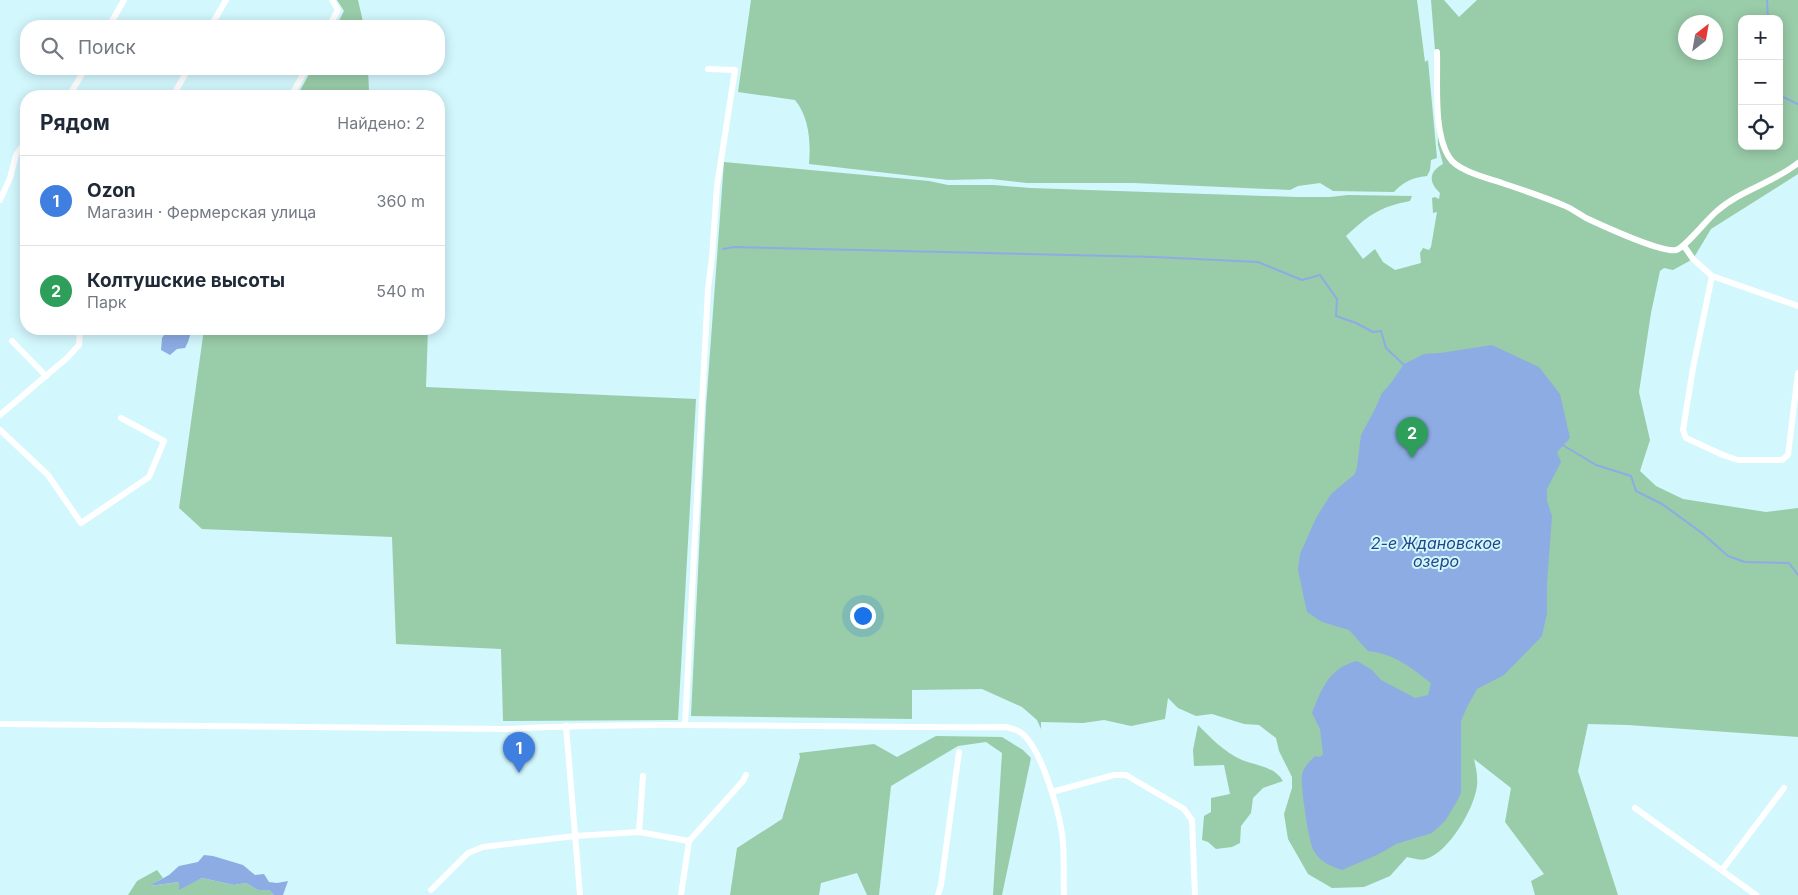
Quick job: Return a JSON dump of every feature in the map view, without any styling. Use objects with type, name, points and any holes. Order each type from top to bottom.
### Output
[{"type":"street","points":[[112,20],[124,0]]},
{"type":"street","points":[[214,20],[226,0]]},
{"type":"street","points":[[332,0],[338,10],[332,20]]},
{"type":"street","points":[[1437,52],[1439,129],[1449,158],[1456,164],[1474,173],[1565,206],[1586,218],[1653,246],[1675,250],[1684,246],[1707,219],[1724,205],[1754,187],[1776,178],[1798,163]]},
{"type":"street","points":[[685,725],[708,289],[717,186],[735,70],[708,69]]},
{"type":"street","points":[[73,90],[81,75]]},
{"type":"street","points":[[176,90],[185,75]]},
{"type":"street","points":[[294,90],[303,75]]},
{"type":"street","points":[[0,200],[10,178],[16,155],[20,149]]},
{"type":"street","points":[[1684,246],[1694,259],[1712,276],[1798,306]]},
{"type":"street","points":[[1712,276],[1693,368],[1683,430],[1686,438],[1738,460],[1782,460],[1788,455],[1798,373]]},
{"type":"street","points":[[0,415],[67,358],[79,345],[80,335]]},
{"type":"street","points":[[12,341],[46,376]]},
{"type":"street","points":[[0,430],[48,475],[81,523],[149,477],[164,441],[121,418]]},
{"type":"street","points":[[0,724],[506,729],[566,726],[685,725],[1006,727],[1019,731],[1036,752],[1052,792],[1062,834],[1064,895]]},
{"type":"street","points":[[566,726],[580,895]]},
{"type":"street","points":[[938,895],[941,885],[959,752]]},
{"type":"street","points":[[681,895],[689,841],[743,781],[746,775]]},
{"type":"street","points":[[1052,792],[1114,775],[1126,775],[1184,809],[1192,820],[1195,895]]},
{"type":"street","points":[[639,832],[643,776]]},
{"type":"street","points":[[1722,870],[1784,788]]},
{"type":"street","points":[[1635,808],[1756,895]]},
{"type":"street","points":[[431,890],[468,852],[475,849],[575,836],[639,832],[689,841]]},
{"type":"green space","points":[[337,0],[358,0],[363,20],[339,20],[344,11]]},
{"type":"green space","points":[[751,0],[1417,0],[1425,62],[1428,60],[1437,158],[1431,160],[1427,176],[1409,181],[1401,185],[1394,192],[1333,191],[1320,183],[1298,186],[1290,190],[1134,183],[1027,183],[991,179],[948,180],[809,164],[808,130],[800,107],[795,100],[738,92]]},
{"type":"green space","points":[[1431,0],[1444,0],[1459,17],[1477,0],[1798,0],[1798,174],[1711,229],[1693,259],[1673,270],[1664,268],[1660,271],[1651,313],[1639,392],[1650,440],[1640,471],[1656,486],[1683,499],[1766,512],[1798,508],[1798,737],[1588,724],[1578,771],[1618,895],[1535,895],[1531,881],[1544,874],[1505,822],[1511,788],[1474,759],[1477,780],[1475,795],[1459,829],[1443,848],[1435,855],[1426,859],[1419,860],[1407,857],[1390,876],[1364,887],[1332,888],[1308,874],[1288,839],[1284,814],[1292,788],[1292,777],[1279,751],[1276,738],[1259,725],[1244,724],[1212,714],[1196,716],[1178,708],[1168,698],[1165,719],[1131,726],[1104,720],[1083,723],[1041,722],[1041,729],[1037,720],[1022,707],[982,689],[912,690],[912,719],[691,716],[706,407],[724,162],[929,181],[948,185],[994,185],[1030,188],[1297,197],[1348,195],[1412,196],[1410,201],[1390,206],[1375,213],[1346,236],[1363,259],[1375,249],[1383,262],[1395,270],[1421,263],[1420,253],[1423,248],[1429,250],[1431,247],[1437,212],[1433,213],[1432,198],[1439,199],[1440,193],[1432,182],[1432,178],[1435,170],[1443,164],[1438,145],[1436,63]]},
{"type":"green space","points":[[309,75],[368,75],[369,90],[300,90]]},
{"type":"green space","points":[[203,335],[428,335],[426,387],[696,399],[678,720],[503,721],[501,649],[396,644],[392,537],[202,529],[179,508]]},
{"type":"green space","points":[[1198,725],[1229,753],[1242,760],[1270,769],[1283,781],[1263,788],[1253,798],[1251,813],[1241,826],[1240,843],[1232,847],[1216,849],[1208,842],[1202,840],[1204,816],[1211,812],[1211,798],[1230,794],[1224,765],[1194,766],[1193,750]]},
{"type":"green space","points":[[936,736],[1002,737],[1023,750],[1031,758],[1002,895],[993,895],[1002,753],[986,742],[958,746],[891,786],[879,895],[867,895],[857,873],[821,883],[819,895],[730,895],[737,848],[782,819],[800,757],[799,753],[874,744],[897,757]]},
{"type":"green space","points":[[157,870],[163,878],[150,886],[179,882],[179,889],[202,878],[234,885],[246,883],[258,890],[269,890],[274,895],[128,895],[137,881]]},
{"type":"water","points":[[164,335],[190,335],[185,348],[177,349],[170,355],[161,350]]},
{"type":"water","name":"2-е Ждановское озеро","points":[[1492,345],[1539,367],[1560,394],[1570,438],[1557,452],[1561,462],[1547,489],[1547,501],[1552,516],[1547,583],[1547,613],[1542,636],[1504,675],[1477,689],[1467,707],[1461,721],[1461,793],[1445,821],[1432,833],[1396,844],[1379,854],[1342,870],[1323,861],[1316,855],[1310,838],[1304,801],[1303,772],[1315,756],[1320,757],[1323,754],[1320,729],[1312,713],[1319,695],[1333,674],[1347,664],[1357,661],[1372,670],[1381,680],[1415,698],[1428,695],[1431,683],[1394,658],[1368,651],[1349,630],[1322,622],[1307,612],[1298,570],[1300,554],[1316,518],[1331,494],[1355,474],[1361,435],[1382,393],[1404,364],[1424,354]]},
{"type":"water","points":[[204,855],[243,865],[255,875],[264,874],[269,882],[288,881],[283,895],[274,895],[269,890],[258,890],[246,883],[234,885],[202,878],[179,890],[179,882],[149,886],[169,875],[179,866],[198,862]]},
{"type":"waterway","points":[[1767,0],[1768,15]]},
{"type":"waterway","points":[[1783,97],[1798,104]]},
{"type":"waterway","points":[[723,249],[734,247],[1154,257],[1258,262],[1302,280],[1320,275],[1337,299],[1336,316],[1356,323],[1373,332],[1381,331],[1386,348],[1404,365]]},
{"type":"waterway","points":[[1561,444],[1596,465],[1631,476],[1636,491],[1662,504],[1702,533],[1728,556],[1745,562],[1789,563],[1798,575]]},
{"type":"place","name":"Колтушские высоты","points":[[1412,458]]},
{"type":"place","name":"Ozon","points":[[519,773]]}]
